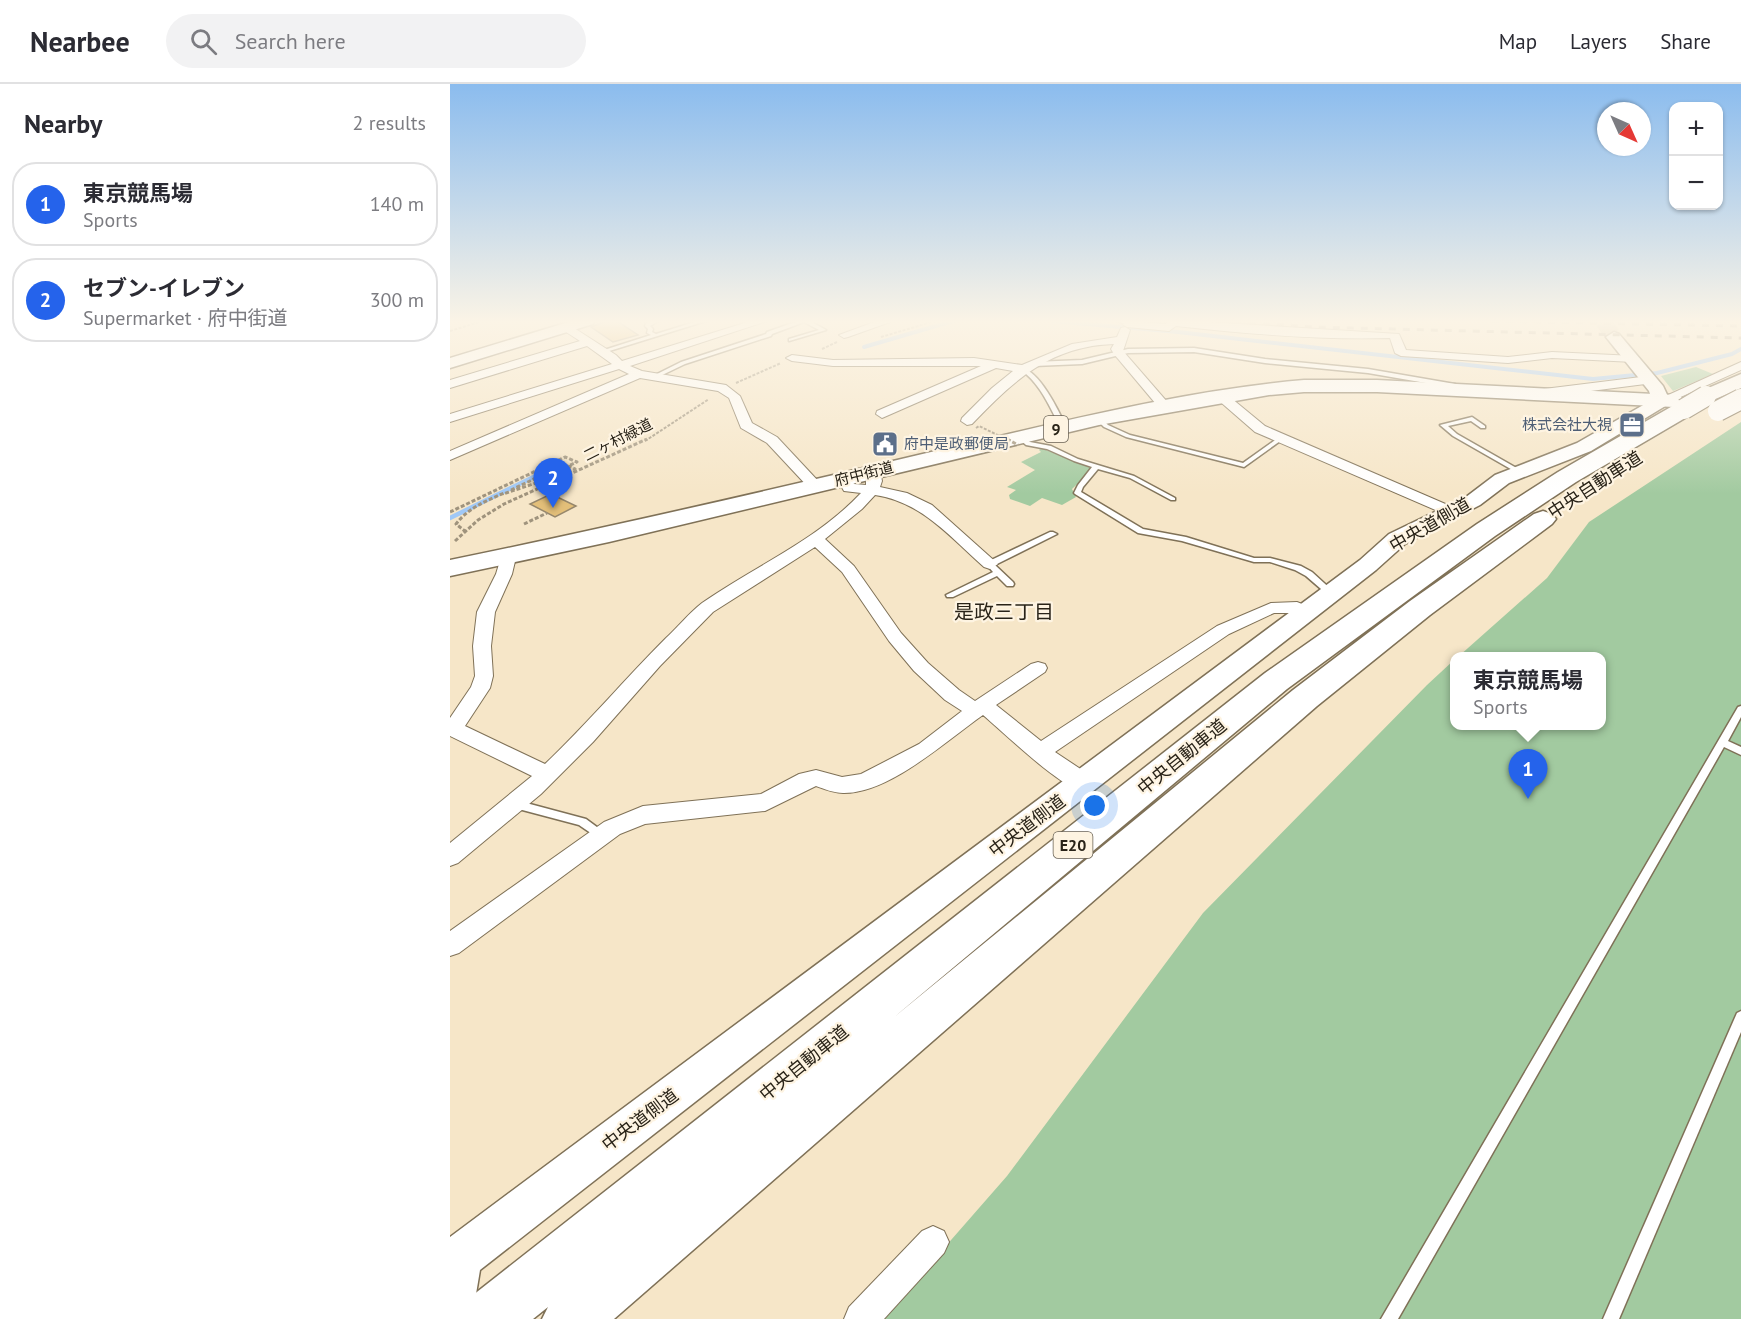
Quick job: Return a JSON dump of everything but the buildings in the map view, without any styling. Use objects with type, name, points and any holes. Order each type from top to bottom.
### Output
[{"type":"highway","name":"中央自動車道","points":[[488,1319],[1276,681],[1477,537],[1567,477],[1706,396],[1741,380]]},
{"type":"highway","name":"中央自動車道","points":[[571,1319],[1305,698],[1510,542],[1665,441],[1741,399]]},
{"type":"main road","name":"府中街道","points":[[450,568],[508,557],[844,479],[872,481],[1063,427],[1221,396],[1269,389],[1341,385],[1530,395],[1652,382]]},
{"type":"street","points":[[450,384],[468,379]]},
{"type":"street","points":[[450,418],[578,379]]},
{"type":"street","points":[[450,456],[628,379]]},
{"type":"street","points":[[664,379],[722,388],[734,396],[746,425],[772,440],[815,486]]},
{"type":"street","points":[[882,414],[962,379]]},
{"type":"street","points":[[972,425],[1010,379]]},
{"type":"street","points":[[1150,379],[1165,406]]},
{"type":"street","points":[[1645,379],[1652,382],[1671,379]]},
{"type":"street","points":[[1649,379],[1652,382]]},
{"type":"street","name":"中央道側道","points":[[457,1319],[451,1304],[451,1291],[457,1249],[1083,783],[1331,593],[1397,539],[1473,501],[1502,479],[1584,447],[1647,412],[1652,382]]},
{"type":"street","points":[[1221,396],[1260,429],[1452,512]]},
{"type":"street","points":[[450,856],[515,804],[586,737],[653,662],[706,608],[816,539],[857,506],[872,481],[929,510],[993,569]]},
{"type":"street","points":[[816,539],[848,569],[890,630],[921,667],[952,695],[980,708],[1083,783]]},
{"type":"street","points":[[508,557],[504,574],[486,612],[482,646],[484,675],[480,688],[451,730],[547,774]]},
{"type":"street","points":[[1041,751],[1223,630],[1271,608],[1297,607],[1306,612]]},
{"type":"street","points":[[450,945],[612,828],[643,815],[765,802],[807,780],[816,778],[842,785],[859,785],[874,779],[926,748],[1002,690],[1038,668]]},
{"type":"street","points":[[861,1319],[933,1242]]},
{"type":"lane","points":[[1033,379],[1046,396],[1063,427]]},
{"type":"lane","points":[[1417,379],[1451,384],[1465,391]]},
{"type":"lane","points":[[1099,419],[1106,426],[1128,436],[1244,465],[1280,438]]},
{"type":"lane","points":[[1483,428],[1472,419],[1443,424],[1455,435],[1518,471]]},
{"type":"lane","points":[[1019,441],[1049,447],[1096,467],[1132,477],[1173,499]]},
{"type":"lane","points":[[1096,467],[1077,493],[1130,526],[1141,531],[1183,539],[1254,560],[1270,560],[1298,568],[1309,574],[1331,593]]},
{"type":"lane","points":[[950,595],[1053,534]]},
{"type":"lane","points":[[993,569],[1010,584]]},
{"type":"lane","points":[[1389,1319],[1741,709]]},
{"type":"lane","points":[[1722,742],[1741,751]]},
{"type":"lane","points":[[515,804],[582,822],[601,836]]},
{"type":"lane","points":[[1611,1319],[1741,1017]]},
{"type":"path","name":"二ヶ村緑道","points":[[455,542],[478,520],[504,504],[643,442],[722,388],[744,379]]},
{"type":"path","points":[[972,425],[1019,441]]},
{"type":"path","points":[[450,512],[565,457],[577,462],[555,469],[471,509],[458,519],[456,524],[466,532]]},
{"type":"path","points":[[503,494],[565,476],[575,469],[568,466]]},
{"type":"path","points":[[524,524],[547,513]]},
{"type":"green space","points":[[1663,379],[1702,379],[1673,391]]},
{"type":"green space","points":[[1741,422],[1741,1319],[882,1319],[1007,1176],[1203,913],[1450,664],[1450,730],[1606,730],[1606,652],[1464,652],[1547,578],[1589,522]]},
{"type":"green space","points":[[1041,448],[1091,468],[1089,473],[1072,489],[1076,497],[1062,505],[1042,498],[1030,506],[1010,499],[1009,495],[1016,490],[1007,487],[1035,470],[1021,462],[1041,452],[1039,450]]},
{"type":"waterway","points":[[1590,379],[1597,379]]},
{"type":"waterway","points":[[450,518],[562,463]]},
{"type":"place","name":"株式会社大視","points":[[1632,425]]},
{"type":"place","name":"府中是政郵便局","points":[[885,444]]},
{"type":"place","name":"セブン-イレブン","points":[[553,508]]},
{"type":"place","name":"東京競馬場","points":[[1528,799]]},
{"type":"district","name":"是政三丁目","points":[[1004,612]]}]
